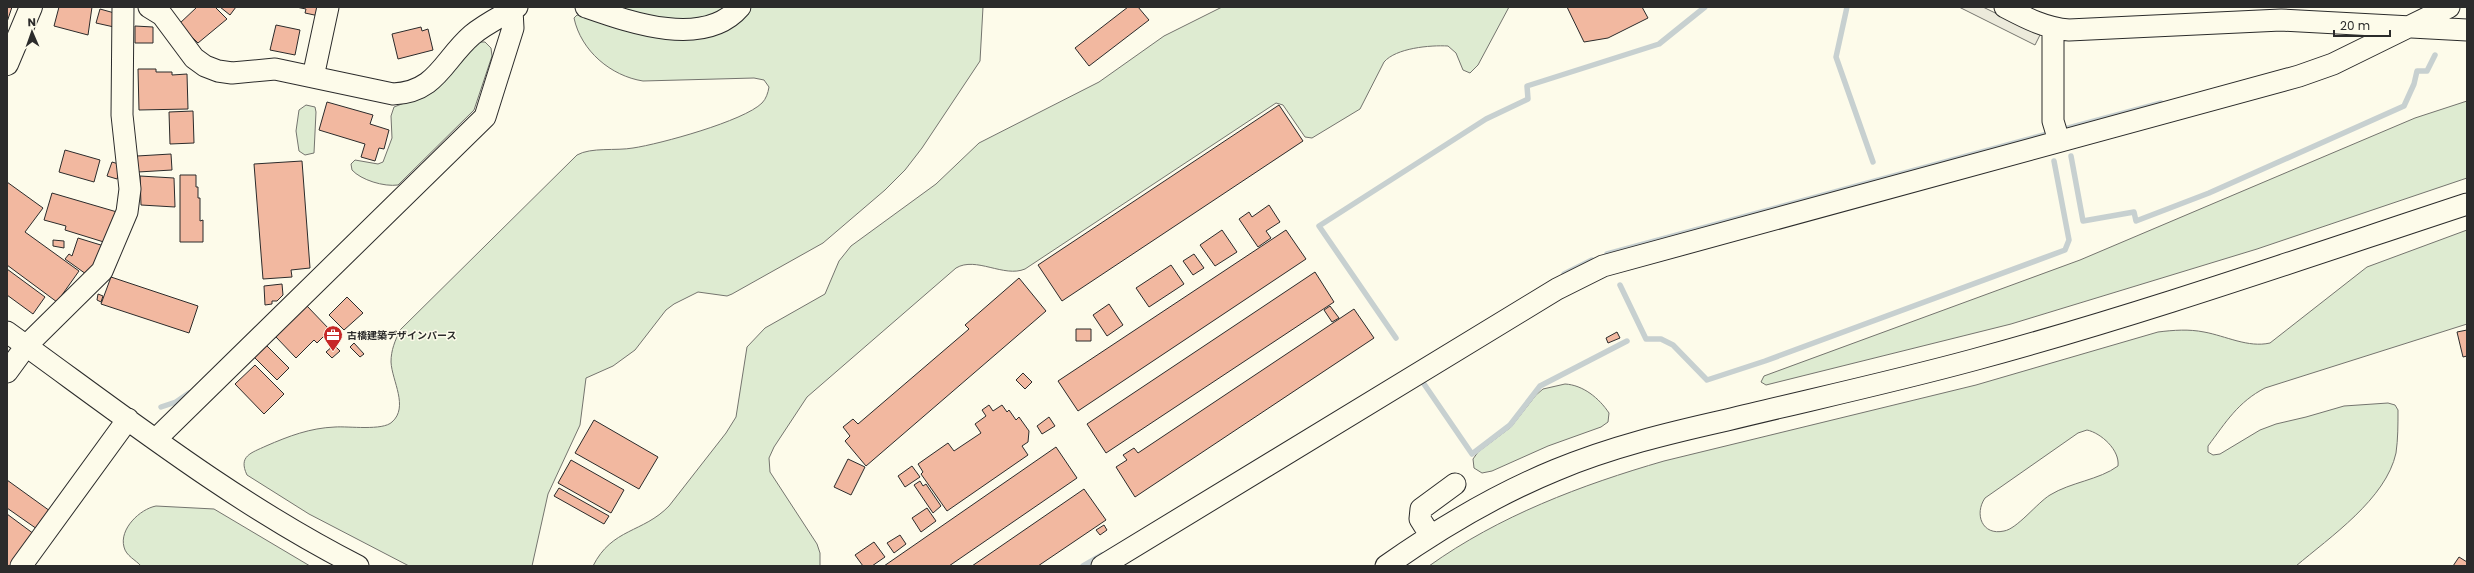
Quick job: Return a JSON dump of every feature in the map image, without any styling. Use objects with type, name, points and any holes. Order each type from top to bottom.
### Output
[{"type":"main road","points":[[7,64],[31,7]]},
{"type":"street","points":[[7,372],[26,346],[102,271],[126,212],[130,189],[122,115],[123,7]]},
{"type":"street","points":[[149,7],[162,16],[194,58],[205,66],[218,71],[232,73],[275,69],[393,94],[408,93],[421,89],[472,35],[514,8]]},
{"type":"street","points":[[313,77],[328,7]]},
{"type":"street","points":[[586,7],[631,22],[658,28],[686,29],[704,27],[721,21],[740,7]]},
{"type":"street","points":[[2005,7],[2052,28],[2069,30],[2281,20],[2467,30]]},
{"type":"street","points":[[1102,566],[1587,273],[1618,261],[2333,64],[2449,7]]},
{"type":"street","points":[[156,439],[485,117],[513,28],[514,8]]},
{"type":"street","points":[[2052,28],[2053,121],[2058,141]]},
{"type":"street","points":[[1386,566],[1430,535],[1510,491],[1557,470],[1606,452],[1704,425],[2011,350],[2265,273],[2467,204]]},
{"type":"street","points":[[7,332],[156,439],[262,512],[358,566]]},
{"type":"street","points":[[21,566],[128,419]]},
{"type":"street","points":[[1430,535],[1420,519],[1421,509],[1455,484]]},
{"type":"green space","points":[[611,7],[728,7],[702,19],[659,19]]},
{"type":"green space","points":[[751,7],[983,7],[980,61],[922,148],[905,170],[885,190],[823,243],[732,294],[727,296],[698,292],[674,304],[666,310],[635,350],[613,366],[586,378],[580,425],[548,494],[532,566],[409,566],[309,514],[247,475],[244,463],[245,459],[251,453],[291,436],[326,428],[365,428],[388,425],[392,422],[397,416],[399,401],[391,358],[400,330],[577,155],[589,151],[626,149],[646,146],[701,131],[752,110],[762,103],[767,96],[769,87],[764,80],[754,78],[643,81],[620,74],[609,68],[590,51],[578,30],[574,18],[577,15],[603,22],[742,17]]},
{"type":"green space","points":[[1222,7],[1509,7],[1478,65],[1470,73],[1463,70],[1456,53],[1448,46],[1414,48],[1397,53],[1389,57],[1384,62],[1360,109],[1312,138],[1305,137],[1283,105],[1276,103],[1025,269],[1008,271],[972,264],[956,268],[807,397],[774,447],[769,458],[770,472],[817,544],[820,553],[820,566],[593,566],[609,544],[659,515],[669,506],[726,433],[736,417],[747,347],[765,328],[825,294],[839,261],[851,246],[936,184],[979,143],[1099,82],[1164,36]]},
{"type":"green space","points":[[476,42],[485,42],[491,48],[492,56],[474,110],[398,185],[380,184],[367,180],[356,174],[352,170],[351,164],[355,160],[378,164],[383,162],[392,138],[391,116],[394,107],[425,95]]},
{"type":"green space","points":[[2467,101],[2467,178],[2257,249],[2011,324],[1766,385],[1761,382],[1764,376],[2080,260],[2415,118]]},
{"type":"green space","points":[[306,105],[315,107],[316,112],[314,153],[305,155],[299,151],[296,131],[299,110]]},
{"type":"green space","points":[[2467,230],[2467,324],[2265,388],[2247,400],[2233,413],[2208,446],[2208,452],[2213,455],[2220,454],[2260,430],[2276,424],[2344,406],[2388,403],[2395,405],[2398,410],[2398,437],[2396,453],[2390,470],[2381,486],[2355,516],[2296,566],[1429,566],[1456,548],[1512,517],[1602,480],[1664,461],[1976,385],[2158,332],[2193,330],[2245,343],[2270,343],[2367,267]],"holes":[[[2087,430],[2103,438],[2113,448],[2118,460],[2118,466],[2102,475],[2067,487],[2050,495],[2015,526],[2009,529],[1996,532],[1985,527],[1980,517],[1980,511],[1985,498],[2078,433]]]},
{"type":"green space","points":[[1565,384],[1578,387],[1595,397],[1609,413],[1608,422],[1601,427],[1548,446],[1492,471],[1482,473],[1474,468],[1473,459],[1478,452],[1511,427],[1536,395],[1543,389]]},
{"type":"green space","points":[[156,506],[214,509],[310,566],[141,566],[125,550],[123,540],[132,521],[144,511]]},
{"type":"shaded area","points":[[1959,7],[1983,7],[2040,35],[2035,45]]},
{"type":"building","points":[[7,7],[12,7],[7,22]]},
{"type":"building","points":[[59,7],[92,7],[88,35],[54,26]]},
{"type":"building","points":[[197,7],[215,7],[227,19],[198,43],[179,24]]},
{"type":"building","points":[[220,7],[236,7],[230,15]]},
{"type":"building","points":[[296,7],[321,7],[319,16],[305,13],[306,9]]},
{"type":"building","points":[[1128,7],[1138,7],[1149,20],[1089,66],[1075,48]]},
{"type":"building","points":[[1567,7],[1642,7],[1648,18],[1608,38],[1584,42]]},
{"type":"building","points":[[100,9],[118,14],[114,27],[96,23]]},
{"type":"building","points":[[276,25],[300,30],[295,55],[270,50]]},
{"type":"building","points":[[135,26],[153,27],[153,43],[135,43]]},
{"type":"building","points":[[421,27],[422,31],[428,29],[433,50],[398,59],[392,34]]},
{"type":"building","points":[[138,69],[156,69],[156,72],[172,72],[172,75],[187,74],[188,109],[139,110]]},
{"type":"building","points":[[327,102],[373,115],[370,124],[389,130],[384,149],[379,148],[375,161],[361,157],[365,144],[319,130]]},
{"type":"building","points":[[1279,105],[1303,141],[1062,301],[1038,265]]},
{"type":"building","points":[[193,111],[194,143],[170,144],[169,112]]},
{"type":"building","points":[[65,150],[100,160],[94,182],[59,172]]},
{"type":"building","points":[[171,154],[172,170],[138,172],[137,156]]},
{"type":"building","points":[[302,161],[310,268],[291,270],[292,277],[263,279],[254,164]]},
{"type":"building","points":[[112,162],[122,165],[117,179],[107,176]]},
{"type":"building","points":[[180,175],[196,175],[196,187],[198,187],[198,198],[200,198],[200,221],[203,220],[203,242],[180,242]]},
{"type":"building","points":[[140,176],[174,178],[175,207],[141,205]]},
{"type":"building","points":[[7,182],[43,208],[25,232],[79,271],[57,302],[7,265]]},
{"type":"building","points":[[52,193],[117,212],[107,243],[65,230],[66,226],[44,220]]},
{"type":"building","points":[[1269,205],[1280,222],[1266,231],[1271,238],[1258,247],[1239,219],[1249,212],[1252,217]]},
{"type":"building","points":[[1222,230],[1237,252],[1215,266],[1200,245]]},
{"type":"building","points":[[1286,230],[1306,259],[1078,411],[1058,381]]},
{"type":"building","points":[[78,238],[104,246],[98,267],[93,265],[86,274],[65,259],[69,254],[72,256]]},
{"type":"building","points":[[53,240],[64,241],[64,248],[53,246]]},
{"type":"building","points":[[1194,254],[1204,268],[1193,275],[1183,261]]},
{"type":"building","points":[[1171,265],[1184,284],[1149,307],[1136,288]]},
{"type":"building","points":[[7,269],[45,297],[33,314],[7,295]]},
{"type":"building","points":[[1315,272],[1334,302],[1106,453],[1087,424]]},
{"type":"building","points":[[111,277],[198,306],[189,333],[101,304]]},
{"type":"building","points":[[1019,278],[1046,311],[866,466],[845,441],[850,436],[843,427],[853,419],[858,424],[969,329],[965,325]]},
{"type":"building","points":[[282,284],[283,295],[277,301],[272,301],[272,304],[265,305],[264,286]]},
{"type":"building","points":[[98,294],[103,296],[101,302],[97,300]]},
{"type":"building","points":[[347,297],[363,313],[344,330],[329,315]]},
{"type":"building","points":[[1109,304],[1123,325],[1107,336],[1093,315]]},
{"type":"building","points":[[307,306],[330,330],[317,343],[314,340],[296,358],[276,337]]},
{"type":"building","points":[[1330,306],[1339,318],[1332,322],[1324,310]]},
{"type":"building","points":[[1354,309],[1374,338],[1135,497],[1116,467],[1127,460],[1123,455],[1134,448],[1138,453]]},
{"type":"building","points":[[1076,329],[1091,329],[1091,341],[1076,341]]},
{"type":"building","points":[[2467,330],[2467,356],[2463,357],[2457,332]]},
{"type":"building","points":[[1617,332],[1620,338],[1608,343],[1606,338]]},
{"type":"building","points":[[354,343],[364,354],[360,357],[350,347]]},
{"type":"building","points":[[266,345],[289,368],[277,380],[254,357]]},
{"type":"building","points":[[334,345],[340,351],[332,358],[326,352]]},
{"type":"building","points":[[255,365],[284,394],[264,414],[235,384]]},
{"type":"building","points":[[1023,373],[1032,382],[1025,389],[1016,380]]},
{"type":"building","points":[[989,405],[993,411],[1002,405],[1007,412],[1009,410],[1016,420],[1019,417],[1029,431],[1028,442],[1022,446],[1028,455],[947,511],[921,474],[923,472],[918,464],[948,443],[954,451],[981,433],[975,424],[986,416],[982,410]]},
{"type":"building","points":[[1049,417],[1055,426],[1042,434],[1037,426]]},
{"type":"building","points":[[594,420],[658,457],[639,489],[575,453]]},
{"type":"building","points":[[1056,447],[1077,478],[949,566],[884,566]]},
{"type":"building","points":[[848,459],[865,467],[851,495],[834,487]]},
{"type":"building","points":[[571,460],[624,490],[611,513],[558,483]]},
{"type":"building","points":[[912,466],[920,477],[905,487],[898,476]]},
{"type":"building","points":[[7,480],[50,511],[37,529],[7,508]]},
{"type":"building","points":[[920,481],[923,486],[926,484],[941,506],[933,513],[914,485]]},
{"type":"building","points":[[559,488],[609,516],[604,524],[554,496]]},
{"type":"building","points":[[1084,489],[1106,520],[1038,566],[972,566]]},
{"type":"building","points":[[927,508],[936,521],[921,532],[912,518]]},
{"type":"building","points":[[7,514],[34,534],[10,566],[7,566]]},
{"type":"building","points":[[1104,525],[1107,530],[1100,535],[1096,530]]},
{"type":"building","points":[[900,535],[906,544],[894,553],[887,543]]},
{"type":"building","points":[[874,542],[885,557],[872,566],[863,566],[855,555]]},
{"type":"building","points":[[2459,557],[2467,562],[2467,566],[2453,566]]},
{"type":"waterway","points":[[1396,338],[1319,226],[1486,119],[1528,99],[1527,86],[1659,44],[1705,7]]},
{"type":"waterway","points":[[1847,7],[1836,57],[1873,162]]},
{"type":"waterway","points":[[2071,156],[2083,221],[2134,212],[2136,221],[2209,193],[2404,106],[2414,84],[2417,71],[2427,71],[2435,55]]},
{"type":"waterway","points":[[2061,130],[2161,103]]},
{"type":"waterway","points":[[1607,254],[2051,133]]},
{"type":"waterway","points":[[1620,285],[1646,339],[1661,339],[1673,345],[1707,380],[1765,361],[2065,250],[2069,240],[2054,161]]},
{"type":"waterway","points":[[1564,274],[1592,260]]},
{"type":"waterway","points":[[1422,381],[1472,454],[1510,425],[1540,386],[1627,341]]},
{"type":"waterway","points":[[161,407],[176,402],[189,393]]},
{"type":"waterway","points":[[1083,566],[1102,555]]},
{"type":"place","name":"古橋建築デザインパース","points":[[333,352]]}]
